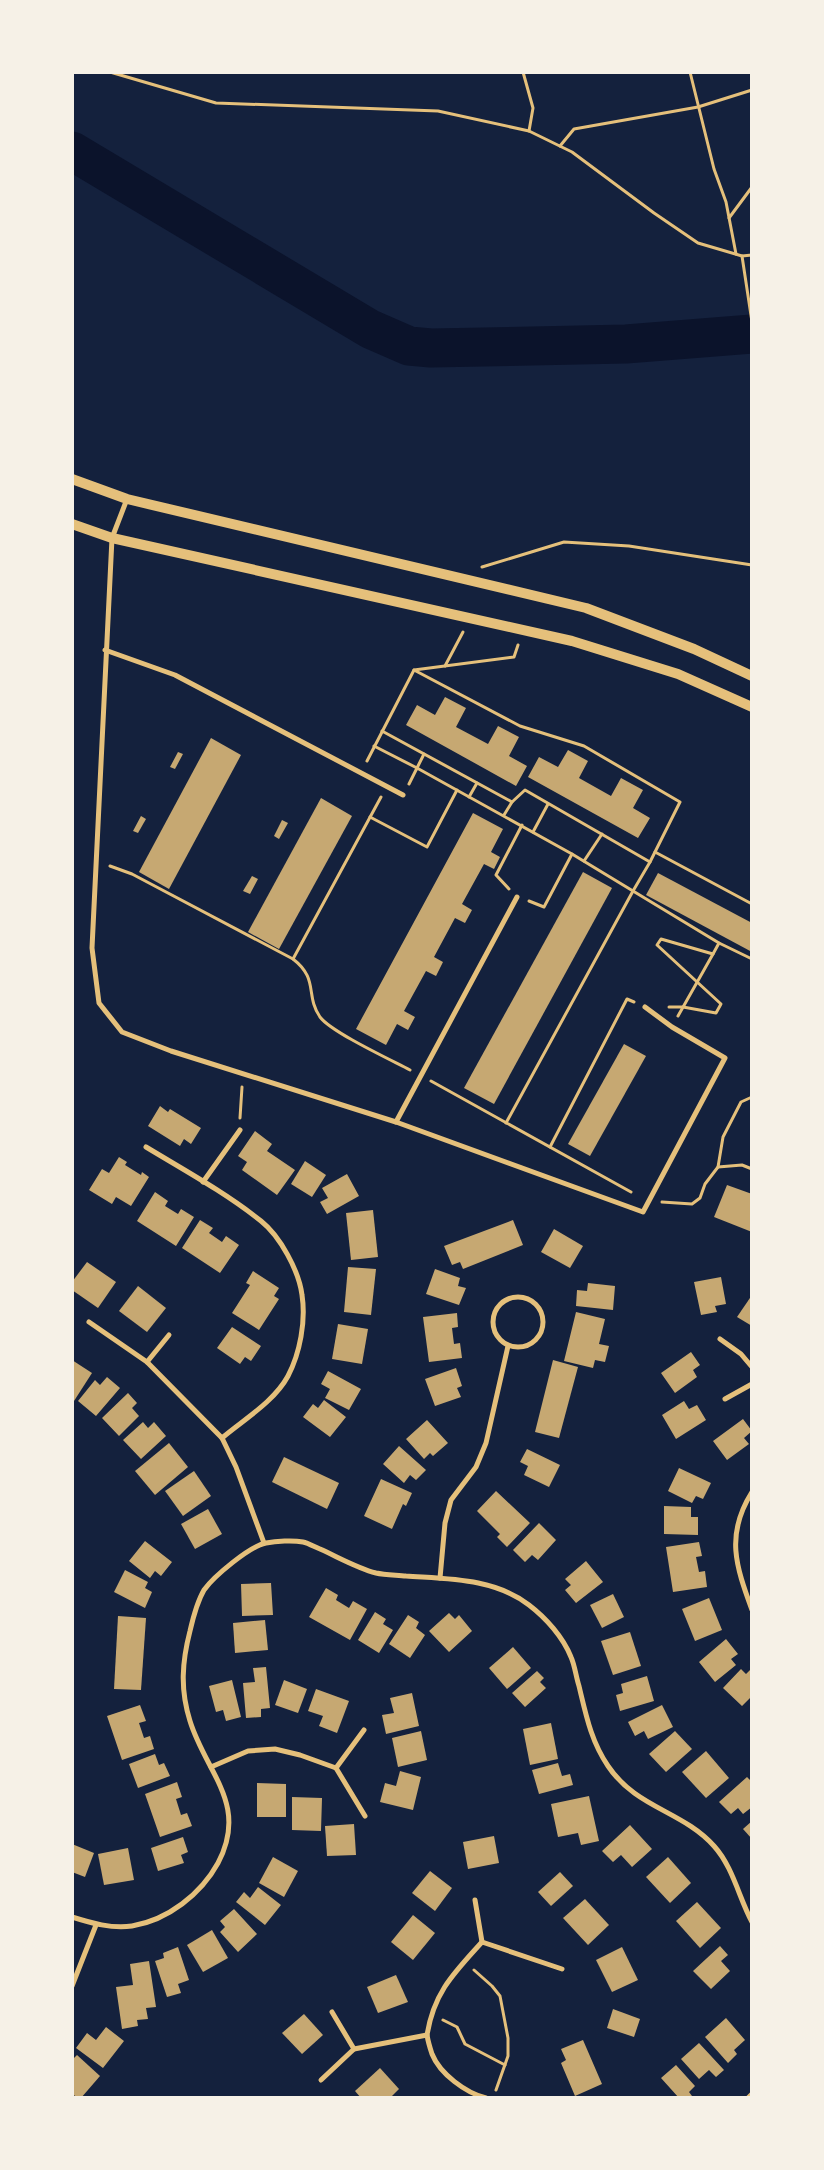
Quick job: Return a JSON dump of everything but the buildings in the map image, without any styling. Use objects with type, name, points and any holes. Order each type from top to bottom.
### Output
[{"type":"main road","points":[[72,479],[127,499],[586,608],[694,649],[752,676]]},
{"type":"main road","points":[[72,524],[112,538],[572,641],[678,674],[752,706]]},
{"type":"street","points":[[127,499],[112,538],[105,650],[92,948],[99,1003],[122,1032],[171,1051],[396,1122],[643,1212],[725,1058],[672,1027],[645,1007]]},
{"type":"street","points":[[105,650],[175,675],[402,795]]},
{"type":"street","points":[[396,1122],[517,897]]},
{"type":"street","points":[[203,1182],[240,1130]]},
{"type":"street","points":[[146,1147],[262,1221],[284,1248],[296,1273],[302,1295],[300,1343],[288,1377],[269,1399],[222,1438]]},
{"type":"street","points":[[522,1297],[533,1302],[541,1312],[544,1323],[540,1335],[532,1344],[520,1348],[508,1346],[498,1339],[493,1328],[494,1316],[500,1305],[510,1298],[522,1297]]},
{"type":"street","points":[[89,1322],[147,1362],[222,1438],[236,1467],[264,1543]]},
{"type":"street","points":[[147,1362],[169,1335]]},
{"type":"street","points":[[720,1340],[741,1354],[752,1367]]},
{"type":"street","points":[[440,1578],[445,1523],[451,1500],[476,1467],[486,1443],[508,1346]]},
{"type":"street","points":[[725,1399],[752,1384]]},
{"type":"street","points":[[752,1492],[741,1510],[735,1536],[739,1574],[752,1610]]},
{"type":"street","points":[[72,1917],[96,1925],[132,1926],[163,1916],[187,1901],[204,1885],[222,1854],[227,1840],[229,1821],[227,1802],[190,1723],[182,1691],[182,1666],[195,1613],[204,1590],[234,1560],[264,1543],[303,1542],[376,1573],[480,1582],[498,1588],[527,1604],[550,1625],[571,1657],[589,1729],[596,1746],[609,1768],[626,1788],[643,1800],[700,1832],[716,1848],[734,1880],[752,1922]]},
{"type":"street","points":[[336,1768],[364,1730]]},
{"type":"street","points":[[211,1767],[248,1752],[275,1749],[336,1768],[365,1816]]},
{"type":"street","points":[[475,1900],[482,1942]]},
{"type":"street","points":[[72,1986],[96,1925]]},
{"type":"street","points":[[482,1942],[439,1993],[430,2014],[427,2035],[432,2055],[448,2076],[462,2086],[486,2098]]},
{"type":"street","points":[[482,1942],[562,1969]]},
{"type":"street","points":[[332,2012],[354,2049]]},
{"type":"street","points":[[321,2080],[354,2049],[427,2035]]},
{"type":"street","points":[[748,2098],[752,2094]]},
{"type":"path","points":[[110,72],[216,103],[438,111],[529,131],[572,152],[698,243],[742,256],[752,255]]},
{"type":"path","points":[[523,72],[533,108],[529,131]]},
{"type":"path","points":[[690,72],[729,218],[736,254]]},
{"type":"path","points":[[560,146],[574,128],[698,107],[752,90]]},
{"type":"path","points":[[729,218],[752,188]]},
{"type":"path","points":[[742,256],[752,322]]},
{"type":"path","points":[[480,568],[564,542],[629,546],[752,565]]},
{"type":"path","points":[[445,666],[470,618]]},
{"type":"path","points":[[414,670],[514,657],[523,630]]},
{"type":"path","points":[[361,773],[414,670]]},
{"type":"path","points":[[414,670],[520,726],[584,746],[680,802],[650,862],[506,1123],[648,1201],[692,1204],[700,1198],[705,1184],[718,1166],[723,1137],[741,1102],[752,1097]]},
{"type":"path","points":[[382,731],[512,802]]},
{"type":"path","points":[[374,746],[522,825],[719,943],[752,959]]},
{"type":"path","points":[[402,795],[424,754]]},
{"type":"path","points":[[470,797],[477,783]]},
{"type":"path","points":[[293,960],[387,787]]},
{"type":"path","points":[[370,817],[427,847],[457,790]]},
{"type":"path","points":[[504,815],[512,802],[524,790],[650,862]]},
{"type":"path","points":[[533,832],[548,804]]},
{"type":"path","points":[[522,825],[496,875],[517,897],[544,907],[572,854]]},
{"type":"path","points":[[584,861],[602,834]]},
{"type":"path","points":[[655,852],[752,904]]},
{"type":"path","points":[[97,862],[132,874],[304,967],[310,977],[315,1005],[320,1016],[326,1023],[342,1033]]},
{"type":"path","points":[[672,1027],[713,954]]},
{"type":"path","points":[[240,1130],[243,1074]]},
{"type":"path","points":[[718,1166],[742,1165],[752,1169]]},
{"type":"path","points":[[464,1962],[492,1986],[500,1996],[508,2038],[508,2056],[493,2098]]},
{"type":"path","points":[[430,2014],[457,2027],[465,2044],[504,2065]]},
{"type":"waterway","points":[[72,151],[370,329],[409,346],[431,348],[626,344],[752,334]]}]
